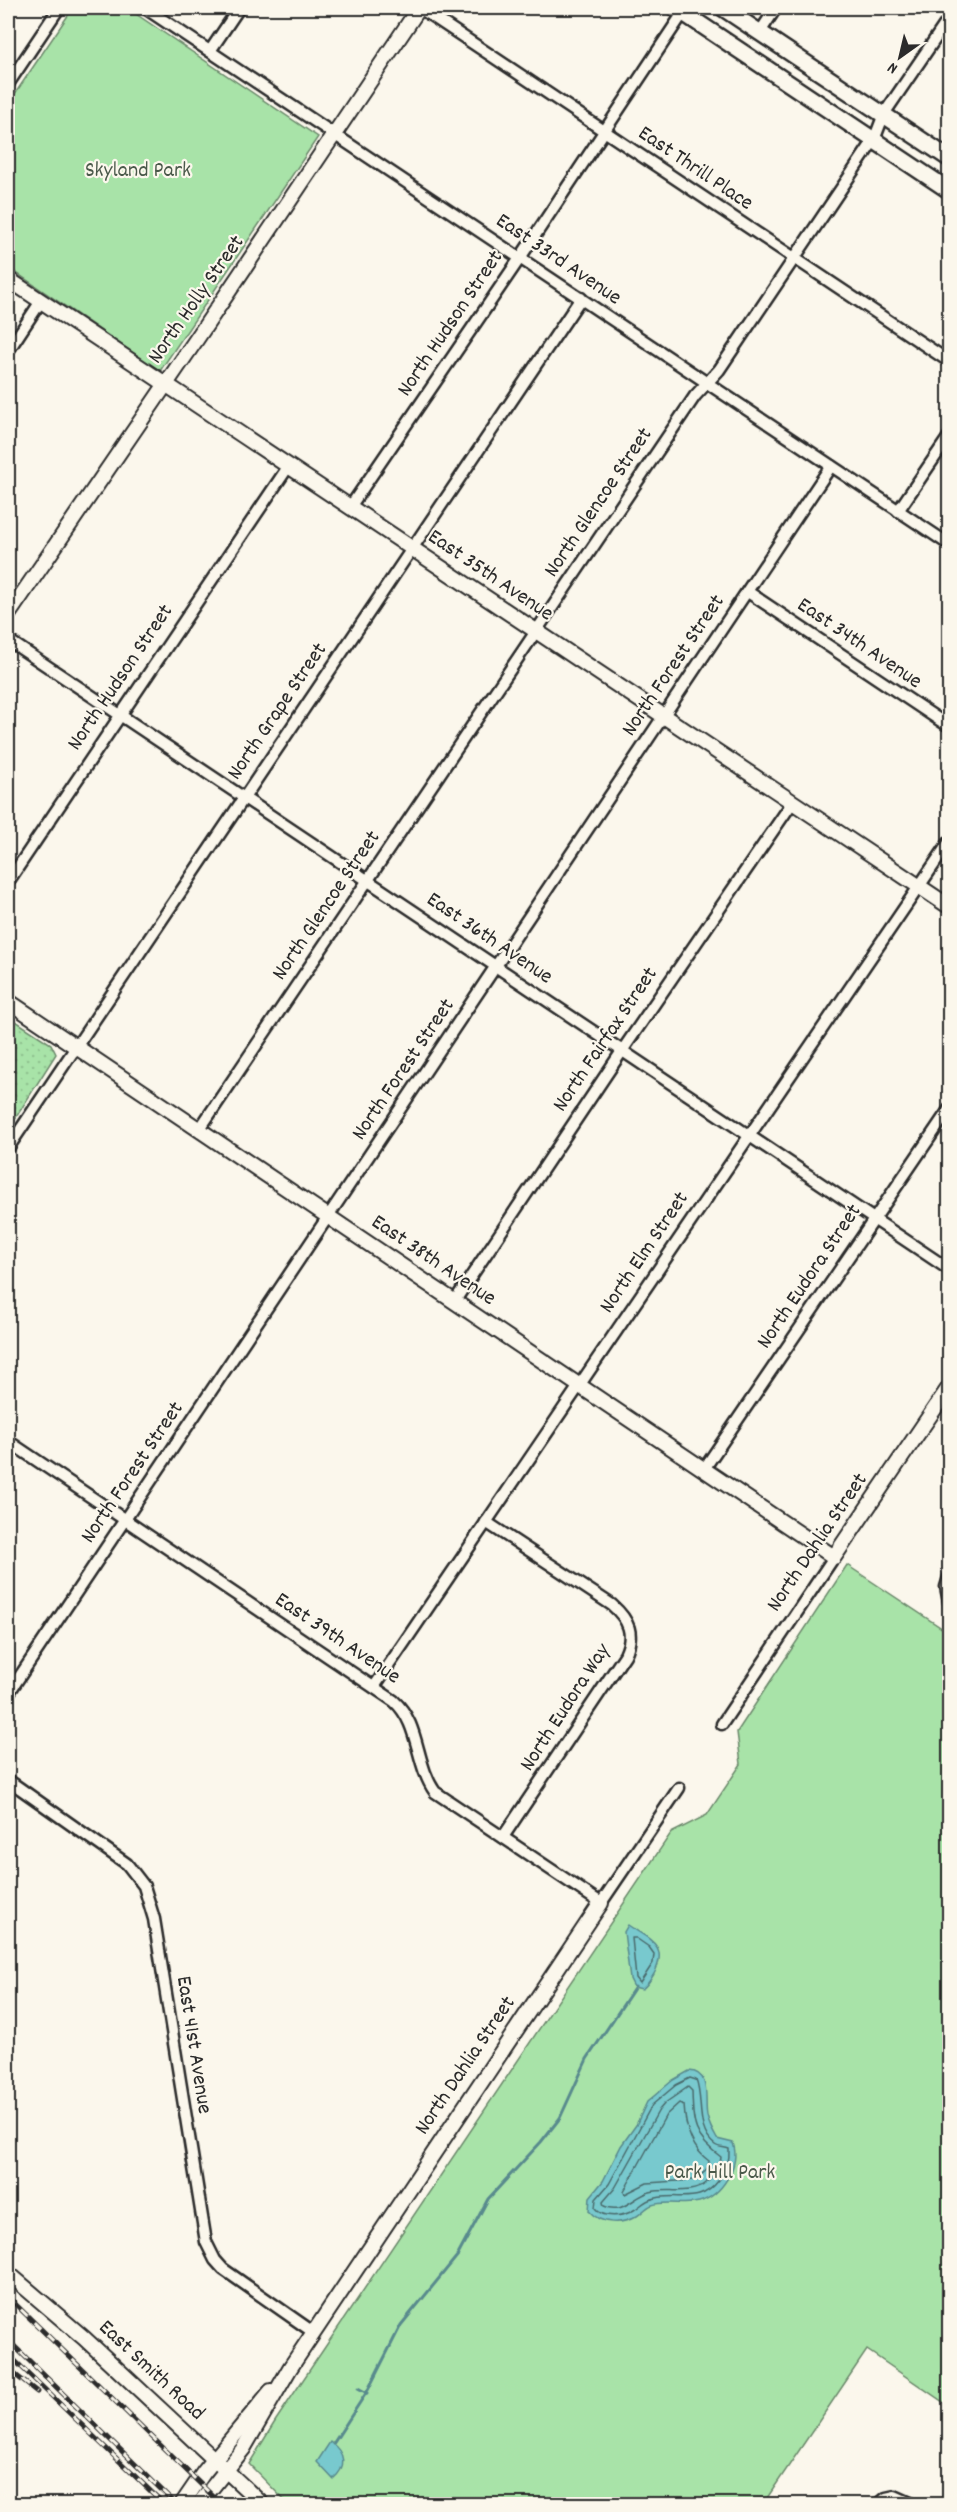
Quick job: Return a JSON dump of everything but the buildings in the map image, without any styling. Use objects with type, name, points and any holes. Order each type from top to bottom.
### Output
[{"type":"main road","points":[[723,8],[950,159]]},
{"type":"main road","points":[[680,10],[950,190]]},
{"type":"street","points":[[8,84],[59,8]]},
{"type":"street","name":"East 33rd Avenue","points":[[145,8],[950,545]]},
{"type":"street","points":[[210,51],[239,8]]},
{"type":"street","name":"East Thrill Place","points":[[419,8],[950,363]]},
{"type":"street","name":"North Holly Street","points":[[8,615],[419,8]]},
{"type":"street","points":[[760,33],[776,8]]},
{"type":"street","name":"North Hudson Street","points":[[350,507],[605,131],[680,10]]},
{"type":"street","name":"North Glencoe Street","points":[[199,1130],[695,396],[719,370],[874,140],[884,114],[950,17]]},
{"type":"street","name":"East 35th Avenue","points":[[8,279],[950,907]]},
{"type":"street","name":"North Grape Street","points":[[8,1148],[581,298]]},
{"type":"street","points":[[8,351],[41,301]]},
{"type":"street","points":[[898,511],[950,435]]},
{"type":"street","name":"North Forest Street","points":[[8,1694],[330,1217],[831,466]]},
{"type":"street","name":"North Hudson Street","points":[[8,882],[288,467]]},
{"type":"street","name":"East 34th Avenue","points":[[748,592],[950,728]]},
{"type":"street","name":"East 36th Avenue","points":[[8,640],[950,1270]]},
{"type":"street","name":"North Fairfax Street","points":[[454,1302],[622,1050],[792,803]]},
{"type":"street","name":"North Elm Street","points":[[374,1687],[950,842]]},
{"type":"street","name":"East 38th Avenue","points":[[8,1002],[834,1557]]},
{"type":"street","name":"North Eudora Street","points":[[704,1469],[950,1108]]},
{"type":"street","name":"North Dahlia Street","points":[[722,1724],[950,1386]]},
{"type":"street","name":"East 39th Avenue","points":[[8,1441],[402,1708],[423,1771],[435,1792],[601,1903]]},
{"type":"street","name":"North Eudora Way","points":[[486,1522],[612,1605],[626,1620],[631,1636],[625,1655],[503,1838]]},
{"type":"street","points":[[950,1574],[946,1587],[950,1607]]},
{"type":"street","name":"East 41st Avenue","points":[[8,1780],[113,1852],[136,1873],[144,1886],[154,1919],[206,2242],[215,2260],[223,2269],[314,2332]]},
{"type":"street","name":"North Dahlia Street","points":[[199,2505],[251,2437],[290,2368],[679,1788]]},
{"type":"street","name":"East Smith Road","points":[[8,2273],[69,2324],[262,2505]]},
{"type":"street","name":"North Dahlia Street","points":[[182,2505],[214,2459],[290,2368]]},
{"type":"street","points":[[879,2505],[886,2498],[895,2496],[913,2505]]},
{"type":"green space","name":"Skyland Park","points":[[73,8],[127,8],[318,137],[160,371],[8,267],[8,104]]},
{"type":"green space","points":[[8,1016],[51,1044],[56,1054],[8,1130]]},
{"type":"green space","name":"Park Hill Park","points":[[847,1565],[949,1633],[949,2406],[867,2350],[763,2504],[288,2504],[249,2464],[276,2420],[671,1833],[707,1815],[741,1764],[737,1732]]},
{"type":"water","points":[[628,1925],[650,1939],[658,1950],[658,1964],[654,1974],[642,1989],[634,1987],[630,1979],[624,1932]]},
{"type":"water","points":[[689,2071],[701,2076],[704,2082],[707,2116],[717,2139],[733,2143],[735,2152],[732,2170],[722,2187],[707,2199],[699,2202],[652,2205],[637,2216],[625,2221],[612,2222],[594,2216],[589,2211],[590,2197],[603,2181],[647,2102],[673,2080]]},
{"type":"water","points":[[330,2442],[342,2455],[343,2460],[341,2470],[333,2479],[317,2462]]},
{"type":"waterway","points":[[333,2444],[368,2390],[401,2325],[458,2255],[488,2199],[560,2118],[587,2059],[635,1987]]},
{"type":"waterway","points":[[358,2388],[367,2393]]},
{"type":"railway","points":[[8,2297],[221,2504]]},
{"type":"railway","points":[[8,2340],[176,2504]]},
{"type":"railway","points":[[8,2354],[164,2504]]},
{"type":"railway","points":[[8,2369],[37,2392]]}]
